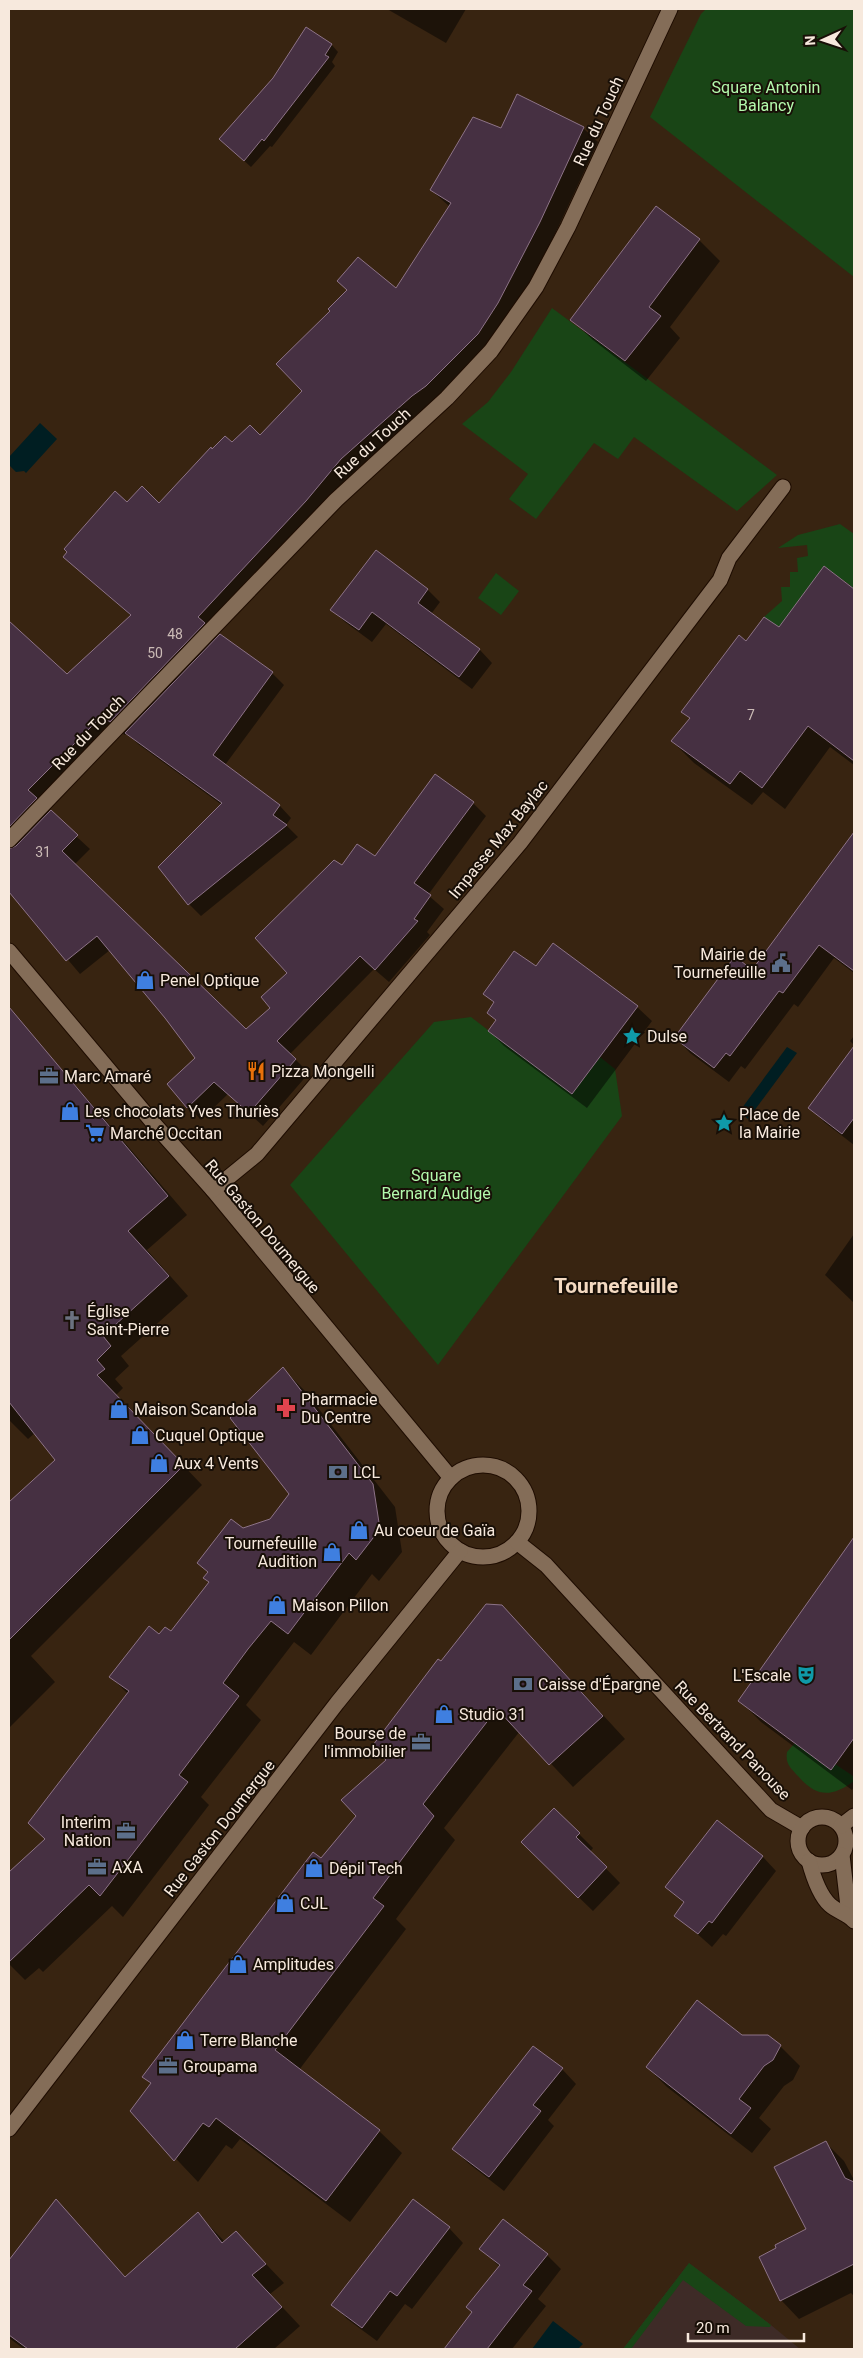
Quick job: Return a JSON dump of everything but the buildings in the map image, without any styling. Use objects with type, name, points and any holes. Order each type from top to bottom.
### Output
[{"type":"street","name":"Rue du Touch","points":[[9,840],[336,500],[447,398],[491,351],[536,287],[568,227],[670,9]]},
{"type":"street","name":"Impasse Max Baylac","points":[[213,1190],[257,1154],[520,843],[720,580],[729,558],[783,488]]},
{"type":"street","name":"Rue Gaston Doumergue","points":[[9,951],[213,1190],[451,1478]]},
{"type":"street","points":[[480,1465],[492,1465],[503,1469],[514,1477],[523,1488],[528,1502],[525,1530],[518,1542],[496,1555],[484,1557],[460,1551],[449,1542],[441,1530],[437,1516],[438,1502],[442,1489],[451,1478],[470,1466],[480,1465]]},
{"type":"street","name":"Rue Bertrand Panouse","points":[[518,1542],[546,1565],[771,1810],[802,1828]]},
{"type":"street","name":"Rue Gaston Doumergue","points":[[9,2129],[337,1703],[460,1551]]},
{"type":"street","points":[[841,1826],[854,1816]]},
{"type":"street","points":[[842,1855],[837,1860],[823,1866],[809,1862],[803,1857],[798,1842],[802,1828],[812,1819],[825,1817],[841,1826],[846,1840],[842,1855],[852,1918]]},
{"type":"street","points":[[809,1862],[814,1879],[830,1905],[852,1918]]},
{"type":"shaded area","points":[[689,2263],[771,2325],[800,2349],[623,2349]]},
{"type":"green space","name":"Square Antonin Balancy","points":[[706,9],[854,9],[854,277],[650,117],[701,14]]},
{"type":"green space","points":[[552,308],[777,475],[737,511],[634,437],[618,459],[594,443],[536,519],[509,499],[528,474],[462,424],[488,402],[511,372]]},
{"type":"green space","points":[[840,524],[854,534],[854,602],[843,594],[850,585],[830,571],[783,631],[764,617],[782,601],[781,587],[790,587],[790,572],[798,572],[797,558],[808,556],[807,545],[778,548],[798,535]]},
{"type":"green space","points":[[496,573],[519,591],[501,615],[478,598]]},
{"type":"green space","name":"Square Bernard Audigé","points":[[471,1017],[532,1064],[540,1053],[554,1081],[572,1094],[600,1057],[615,1069],[622,1116],[438,1365],[290,1185],[434,1022]]},
{"type":"green space","points":[[795,1743],[831,1770],[835,1764],[853,1776],[854,1781],[846,1787],[831,1792],[824,1793],[811,1788],[788,1763],[787,1752]]},
{"type":"green space","points":[[689,2263],[771,2325],[770,2327],[746,2326],[683,2280],[631,2349],[623,2349]]},
{"type":"water","points":[[40,423],[57,439],[26,473],[24,471],[16,472],[10,466],[9,457]]},
{"type":"water","points":[[787,1047],[797,1053],[748,1119],[739,1112]]},
{"type":"water","points":[[553,2321],[583,2344],[578,2349],[532,2349]]},
{"type":"place","name":"Mairie de Tournefeuille","points":[[781,963]]},
{"type":"place","name":"Penel Optique","points":[[145,980]]},
{"type":"place","name":"Dulse","points":[[632,1036]]},
{"type":"place","name":"Pizza Mongelli","points":[[256,1071]]},
{"type":"place","name":"Marc Amaré","points":[[49,1076]]},
{"type":"place","name":"Les chocolats Yves Thuriès","points":[[70,1111]]},
{"type":"place","name":"Place de la Mairie","points":[[724,1123]]},
{"type":"place","name":"Marché Occitan","points":[[95,1133]]},
{"type":"place","name":"Église Saint-Pierre","points":[[72,1320]]},
{"type":"place","name":"Pharmacie Du Centre","points":[[286,1408]]},
{"type":"place","name":"Maison Scandola","points":[[119,1409]]},
{"type":"place","name":"Cuquel Optique","points":[[140,1435]]},
{"type":"place","name":"Aux 4 Vents","points":[[159,1463]]},
{"type":"place","name":"LCL","points":[[338,1472]]},
{"type":"place","name":"Au coeur de Gaïa","points":[[359,1530]]},
{"type":"place","name":"Tournefeuille Audition","points":[[332,1552]]},
{"type":"place","name":"Maison Pillon","points":[[277,1605]]},
{"type":"place","name":"L'Escale","points":[[806,1675]]},
{"type":"place","name":"Caisse d'Épargne","points":[[523,1684]]},
{"type":"place","name":"Studio 31","points":[[444,1714]]},
{"type":"place","name":"Bourse de l'immobilier","points":[[421,1742]]},
{"type":"place","name":"Interim Nation","points":[[126,1831]]},
{"type":"place","name":"AXA","points":[[97,1867]]},
{"type":"place","name":"Dépil Tech","points":[[314,1868]]},
{"type":"place","name":"CJL","points":[[285,1903]]},
{"type":"place","name":"Amplitudes","points":[[238,1964]]},
{"type":"place","name":"Terre Blanche","points":[[185,2040]]},
{"type":"place","name":"Groupama","points":[[168,2066]]},
{"type":"district","name":"Tournefeuille","points":[[616,1286]]}]
